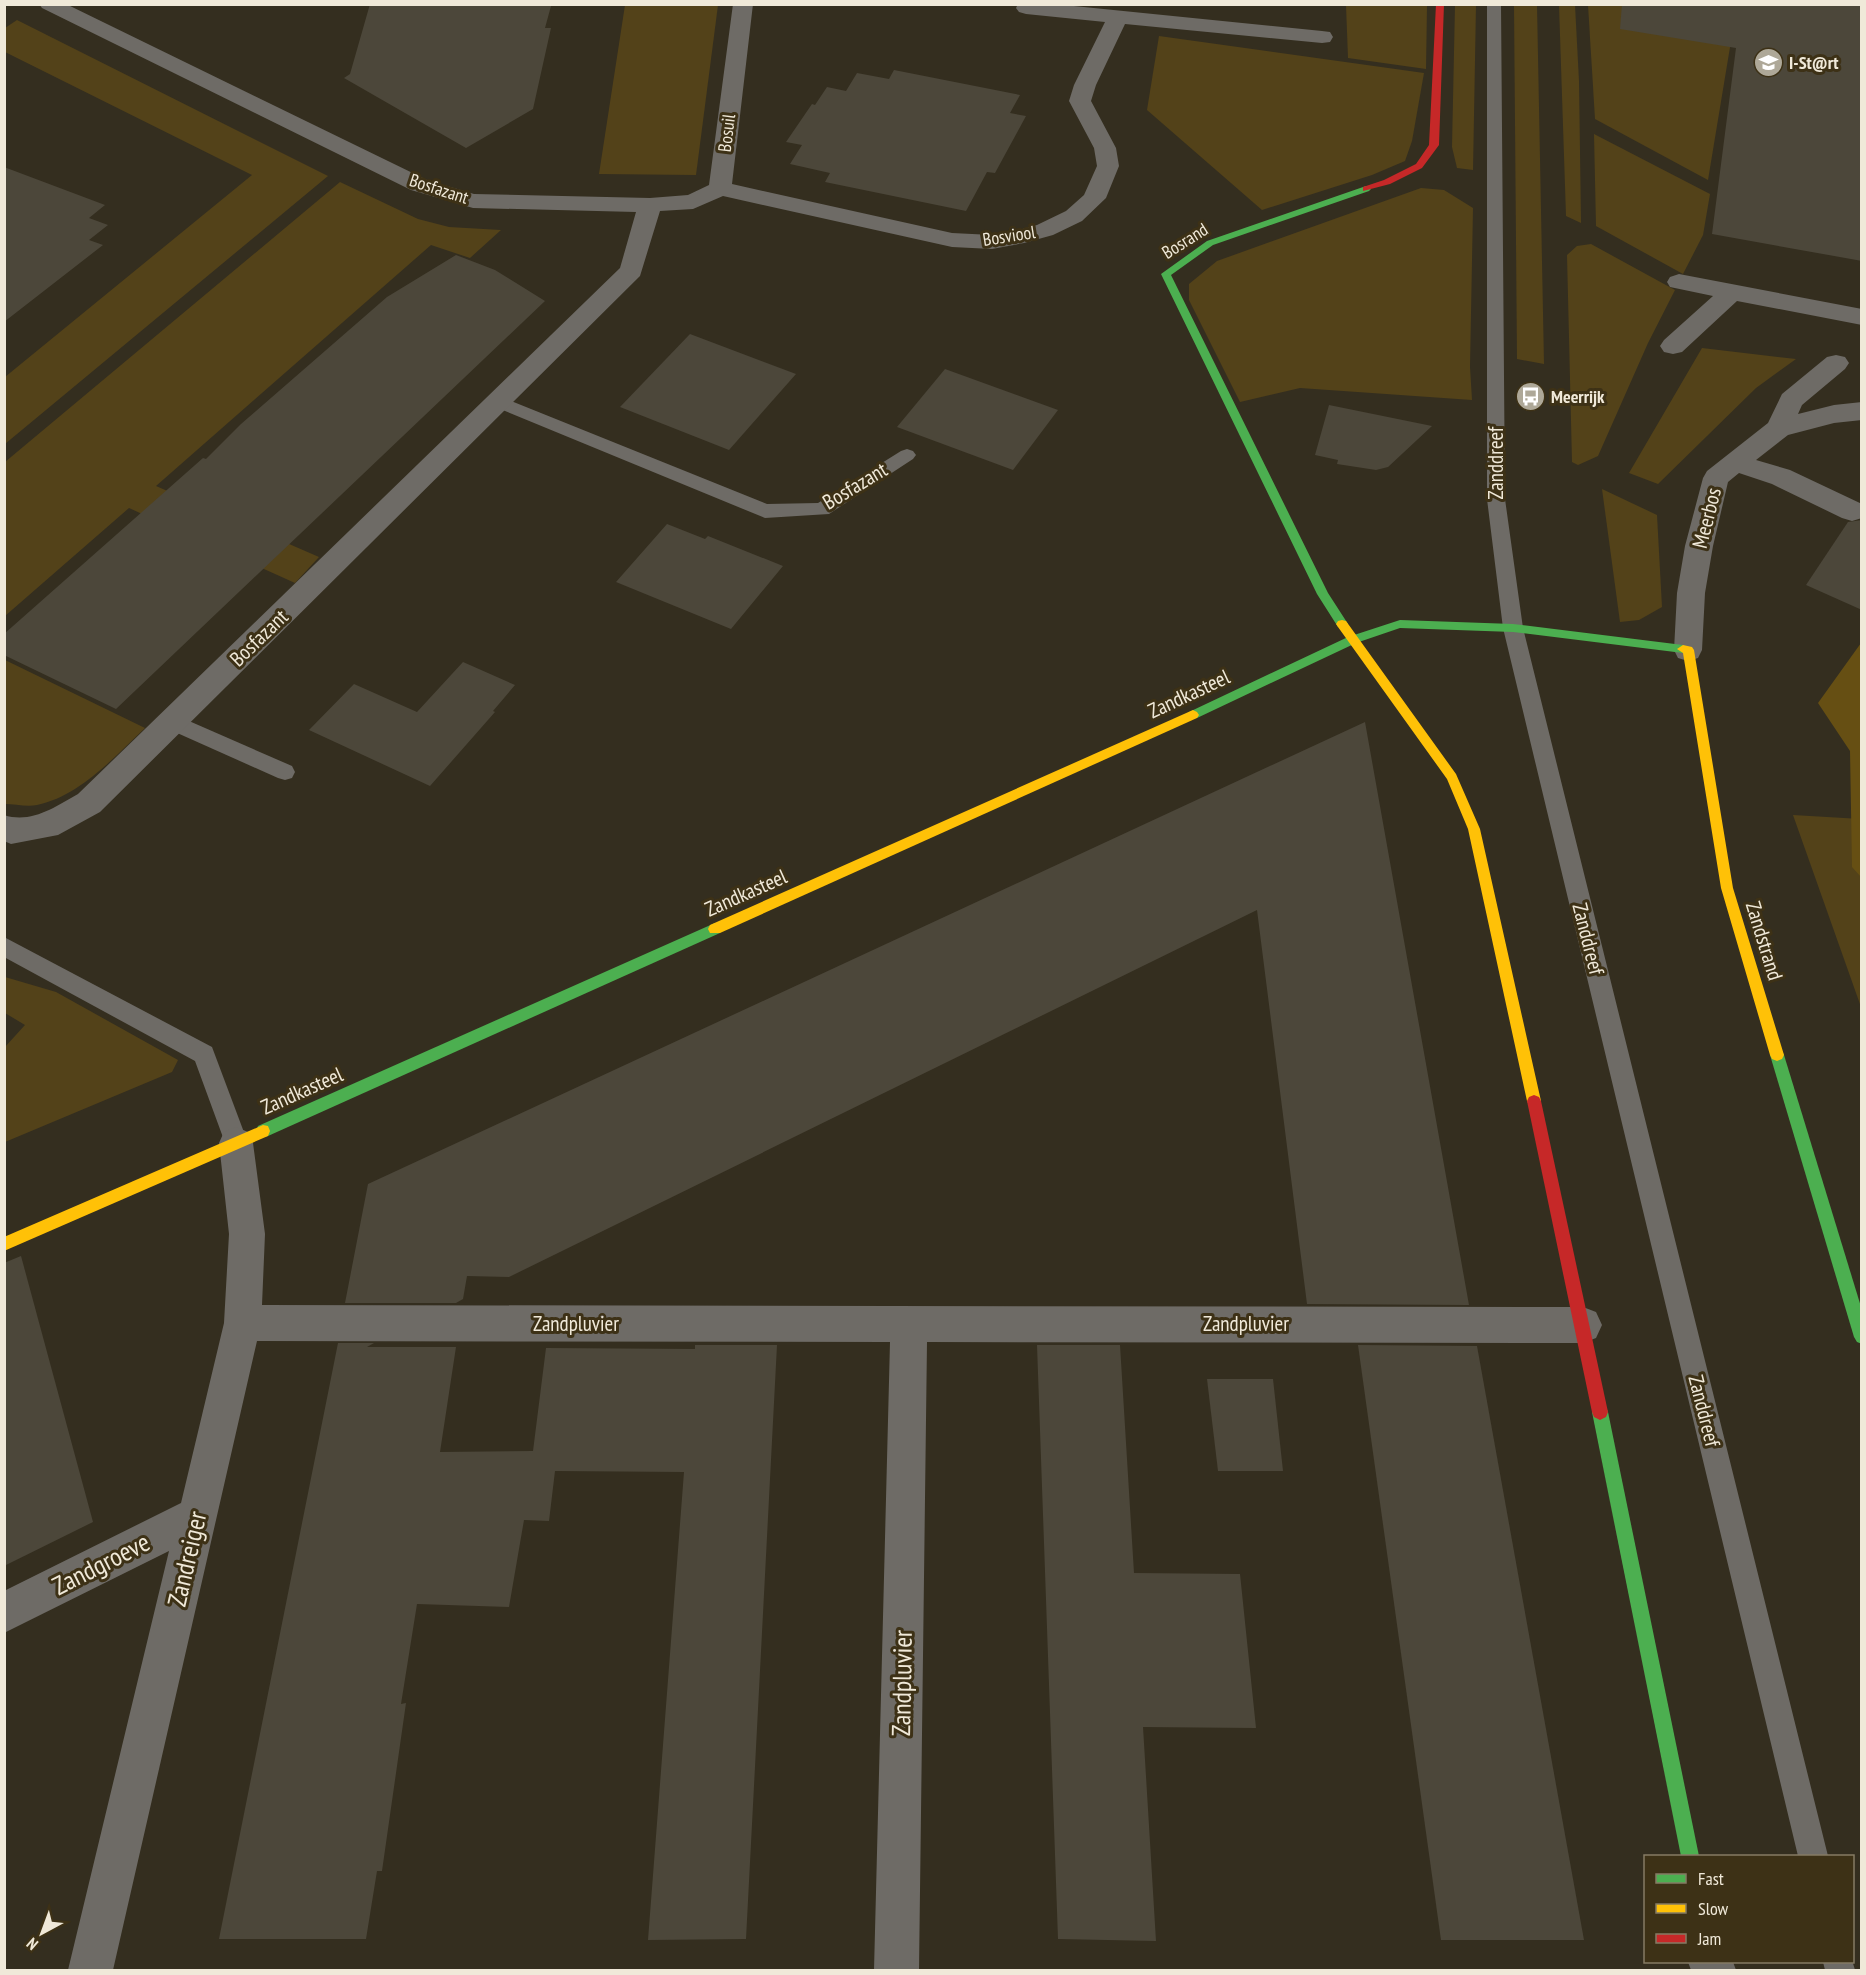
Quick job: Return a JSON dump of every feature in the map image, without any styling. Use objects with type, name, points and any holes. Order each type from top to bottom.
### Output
[{"type":"street","name":"Bosfazant","points":[[4,827],[11,831],[47,826],[89,803],[631,271],[650,205],[473,201],[419,185],[49,4]]},
{"type":"street","name":"Bosuil","points":[[720,188],[743,4]]},
{"type":"street","name":"Bosrand","points":[[1352,640],[1323,594],[1166,274],[1210,243],[1387,182],[1419,166],[1434,145],[1440,4]]},
{"type":"street","points":[[1026,8],[1322,37]]},
{"type":"street","name":"Bosviool","points":[[720,188],[952,240],[992,242],[1045,231],[1074,216],[1094,198],[1108,166],[1105,148],[1080,101],[1085,85],[1118,17]]},
{"type":"street","points":[[650,205],[693,202],[720,188]]},
{"type":"street","points":[[1679,282],[1862,317]]},
{"type":"street","points":[[1673,346],[1732,292]]},
{"type":"street","points":[[1779,428],[1791,400],[1836,363]]},
{"type":"street","name":"Meerbos","points":[[1688,650],[1691,593],[1699,546],[1716,478],[1779,428],[1834,414],[1862,411]]},
{"type":"street","points":[[1736,462],[1781,477],[1852,511]]},
{"type":"street","name":"Zandkasteel","points":[[4,1244],[236,1143],[1179,722],[1352,640],[1400,624],[1513,628],[1688,650]]},
{"type":"street","points":[[1352,640],[1416,724],[1452,777],[1474,829],[1583,1325],[1690,1855]]},
{"type":"street","name":"Zandstrand","points":[[1688,650],[1727,888],[1862,1337]]},
{"type":"street","name":"Zandreiger","points":[[90,1971],[243,1323],[247,1234],[236,1143]]},
{"type":"street","name":"Zandpluvier","points":[[243,1323],[1583,1325]]},
{"type":"street","name":"Zandpluvier","points":[[897,1971],[909,1324]]},
{"type":"street","name":"Zandgroeve","points":[[4,1613],[197,1516]]},
{"type":"lane","name":"Zanddreef","points":[[1494,4],[1496,499],[1513,628],[1813,1855]]},
{"type":"lane","name":"Bosfazant","points":[[499,402],[765,511],[822,509],[907,455]]},
{"type":"lane","points":[[173,722],[285,772]]},
{"type":"lane","points":[[4,946],[204,1054],[236,1143]]},
{"type":"shaded area","points":[[625,5],[718,5],[696,175],[599,174]]},
{"type":"shaded area","points":[[1346,5],[1427,5],[1426,69],[1348,58]]},
{"type":"shaded area","points":[[1455,5],[1476,5],[1473,170],[1457,168],[1452,147]]},
{"type":"shaded area","points":[[1514,5],[1537,5],[1544,364],[1517,359]]},
{"type":"shaded area","points":[[1559,5],[1575,5],[1579,81],[1581,223],[1566,216]]},
{"type":"shaded area","points":[[1588,5],[1737,5],[1708,180],[1595,119]]},
{"type":"shaded area","points":[[17,20],[328,176],[5,444],[5,377],[252,175],[5,52],[5,28]]},
{"type":"shaded area","points":[[1159,36],[1424,73],[1412,141],[1405,161],[1372,175],[1262,210],[1147,110]]},
{"type":"shaded area","points":[[1594,134],[1710,194],[1703,235],[1683,274],[1596,226]]},
{"type":"shaded area","points":[[340,182],[418,219],[449,227],[501,230],[470,258],[431,245],[156,486],[319,557],[295,583],[129,508],[5,616],[5,462]]},
{"type":"shaded area","points":[[1421,188],[1444,190],[1473,208],[1470,367],[1472,400],[1300,388],[1240,402],[1189,300],[1189,284],[1217,261]]},
{"type":"shaded area","points":[[1591,244],[1675,290],[1648,343],[1598,456],[1578,465],[1572,462],[1567,255],[1577,246]]},
{"type":"shaded area","points":[[1702,348],[1796,359],[1756,388],[1658,484],[1629,473]]},
{"type":"shaded area","points":[[1602,489],[1657,515],[1662,607],[1639,620],[1620,622]]},
{"type":"shaded area","points":[[1861,643],[1861,877],[1852,867],[1850,751],[1818,703]]},
{"type":"shaded area","points":[[4,660],[145,728],[96,774],[68,793],[37,805],[5,804]]},
{"type":"shaded area","points":[[1793,815],[1861,819],[1861,1007]]},
{"type":"shaded area","points":[[5,977],[56,992],[178,1060],[172,1072],[5,1142],[5,1047],[25,1025],[5,1013]]},
{"type":"building","points":[[370,4],[551,6],[545,28],[551,28],[533,109],[466,148],[344,78],[350,74]]},
{"type":"building","points":[[1622,4],[1862,4],[1860,157],[1862,157],[1862,261],[1712,234],[1736,48],[1620,29]]},
{"type":"building","points":[[894,70],[1020,95],[1010,113],[1026,116],[995,173],[987,172],[966,211],[825,182],[830,173],[790,164],[802,145],[786,142],[812,104],[815,105],[827,87],[846,91],[857,73],[889,79]]},
{"type":"building","points":[[4,167],[105,205],[89,218],[108,225],[89,240],[103,245],[4,322]]},
{"type":"building","points":[[456,255],[495,270],[545,301],[116,709],[4,655],[4,634],[203,458],[206,459],[241,424],[387,297]]},
{"type":"building","points":[[690,334],[796,374],[729,450],[620,407]]},
{"type":"building","points":[[945,369],[1058,410],[1013,470],[897,427]]},
{"type":"building","points":[[1329,405],[1432,426],[1388,467],[1376,470],[1337,464],[1338,460],[1315,455]]},
{"type":"building","points":[[1862,520],[1862,610],[1806,585],[1848,522]]},
{"type":"building","points":[[667,524],[705,539],[708,536],[783,566],[731,629],[616,582]]},
{"type":"building","points":[[463,662],[515,685],[493,711],[495,712],[430,786],[309,730],[354,684],[417,712]]},
{"type":"building","points":[[1365,722],[1469,1305],[1307,1304],[1257,910],[509,1277],[467,1276],[463,1299],[456,1303],[345,1303],[368,1184]]},
{"type":"building","points":[[21,1256],[93,1522],[4,1566],[4,1263]]},
{"type":"building","points":[[338,1343],[374,1343],[367,1347],[456,1347],[440,1452],[533,1451],[546,1348],[695,1349],[695,1345],[777,1345],[746,1939],[648,1940],[684,1472],[555,1471],[549,1521],[524,1520],[509,1607],[417,1604],[401,1704],[406,1703],[382,1871],[377,1871],[366,1939],[219,1939]]},
{"type":"building","points":[[1037,1345],[1120,1345],[1134,1573],[1240,1574],[1256,1728],[1143,1727],[1156,1941],[1058,1939]]},
{"type":"building","points":[[1358,1345],[1477,1346],[1584,1940],[1441,1940]]},
{"type":"building","points":[[1207,1379],[1273,1379],[1283,1471],[1218,1471]]},
{"type":"traffic: fast","points":[[1342,624],[1323,594],[1166,274],[1210,243],[1366,189]]},
{"type":"traffic: fast","points":[[1193,715],[1352,640],[1400,624],[1513,628],[1683,649]]},
{"type":"traffic: fast","points":[[263,1131],[715,929]]},
{"type":"traffic: fast","points":[[1777,1055],[1862,1337]]},
{"type":"traffic: fast","points":[[1600,1412],[1690,1855]]},
{"type":"traffic: slow","points":[[1342,624],[1452,777],[1474,829],[1534,1101]]},
{"type":"traffic: slow","points":[[1683,649],[1688,650],[1727,888],[1777,1055]]},
{"type":"traffic: slow","points":[[715,929],[1193,715]]},
{"type":"traffic: slow","points":[[4,1244],[263,1131]]},
{"type":"traffic: jam","points":[[1366,189],[1387,182],[1419,166],[1434,145],[1440,4]]},
{"type":"traffic: jam","points":[[1534,1101],[1600,1412]]},
{"type":"place","name":"I-St@rt","points":[[1768,63]]},
{"type":"place","name":"Meerrijk","points":[[1530,397]]}]
